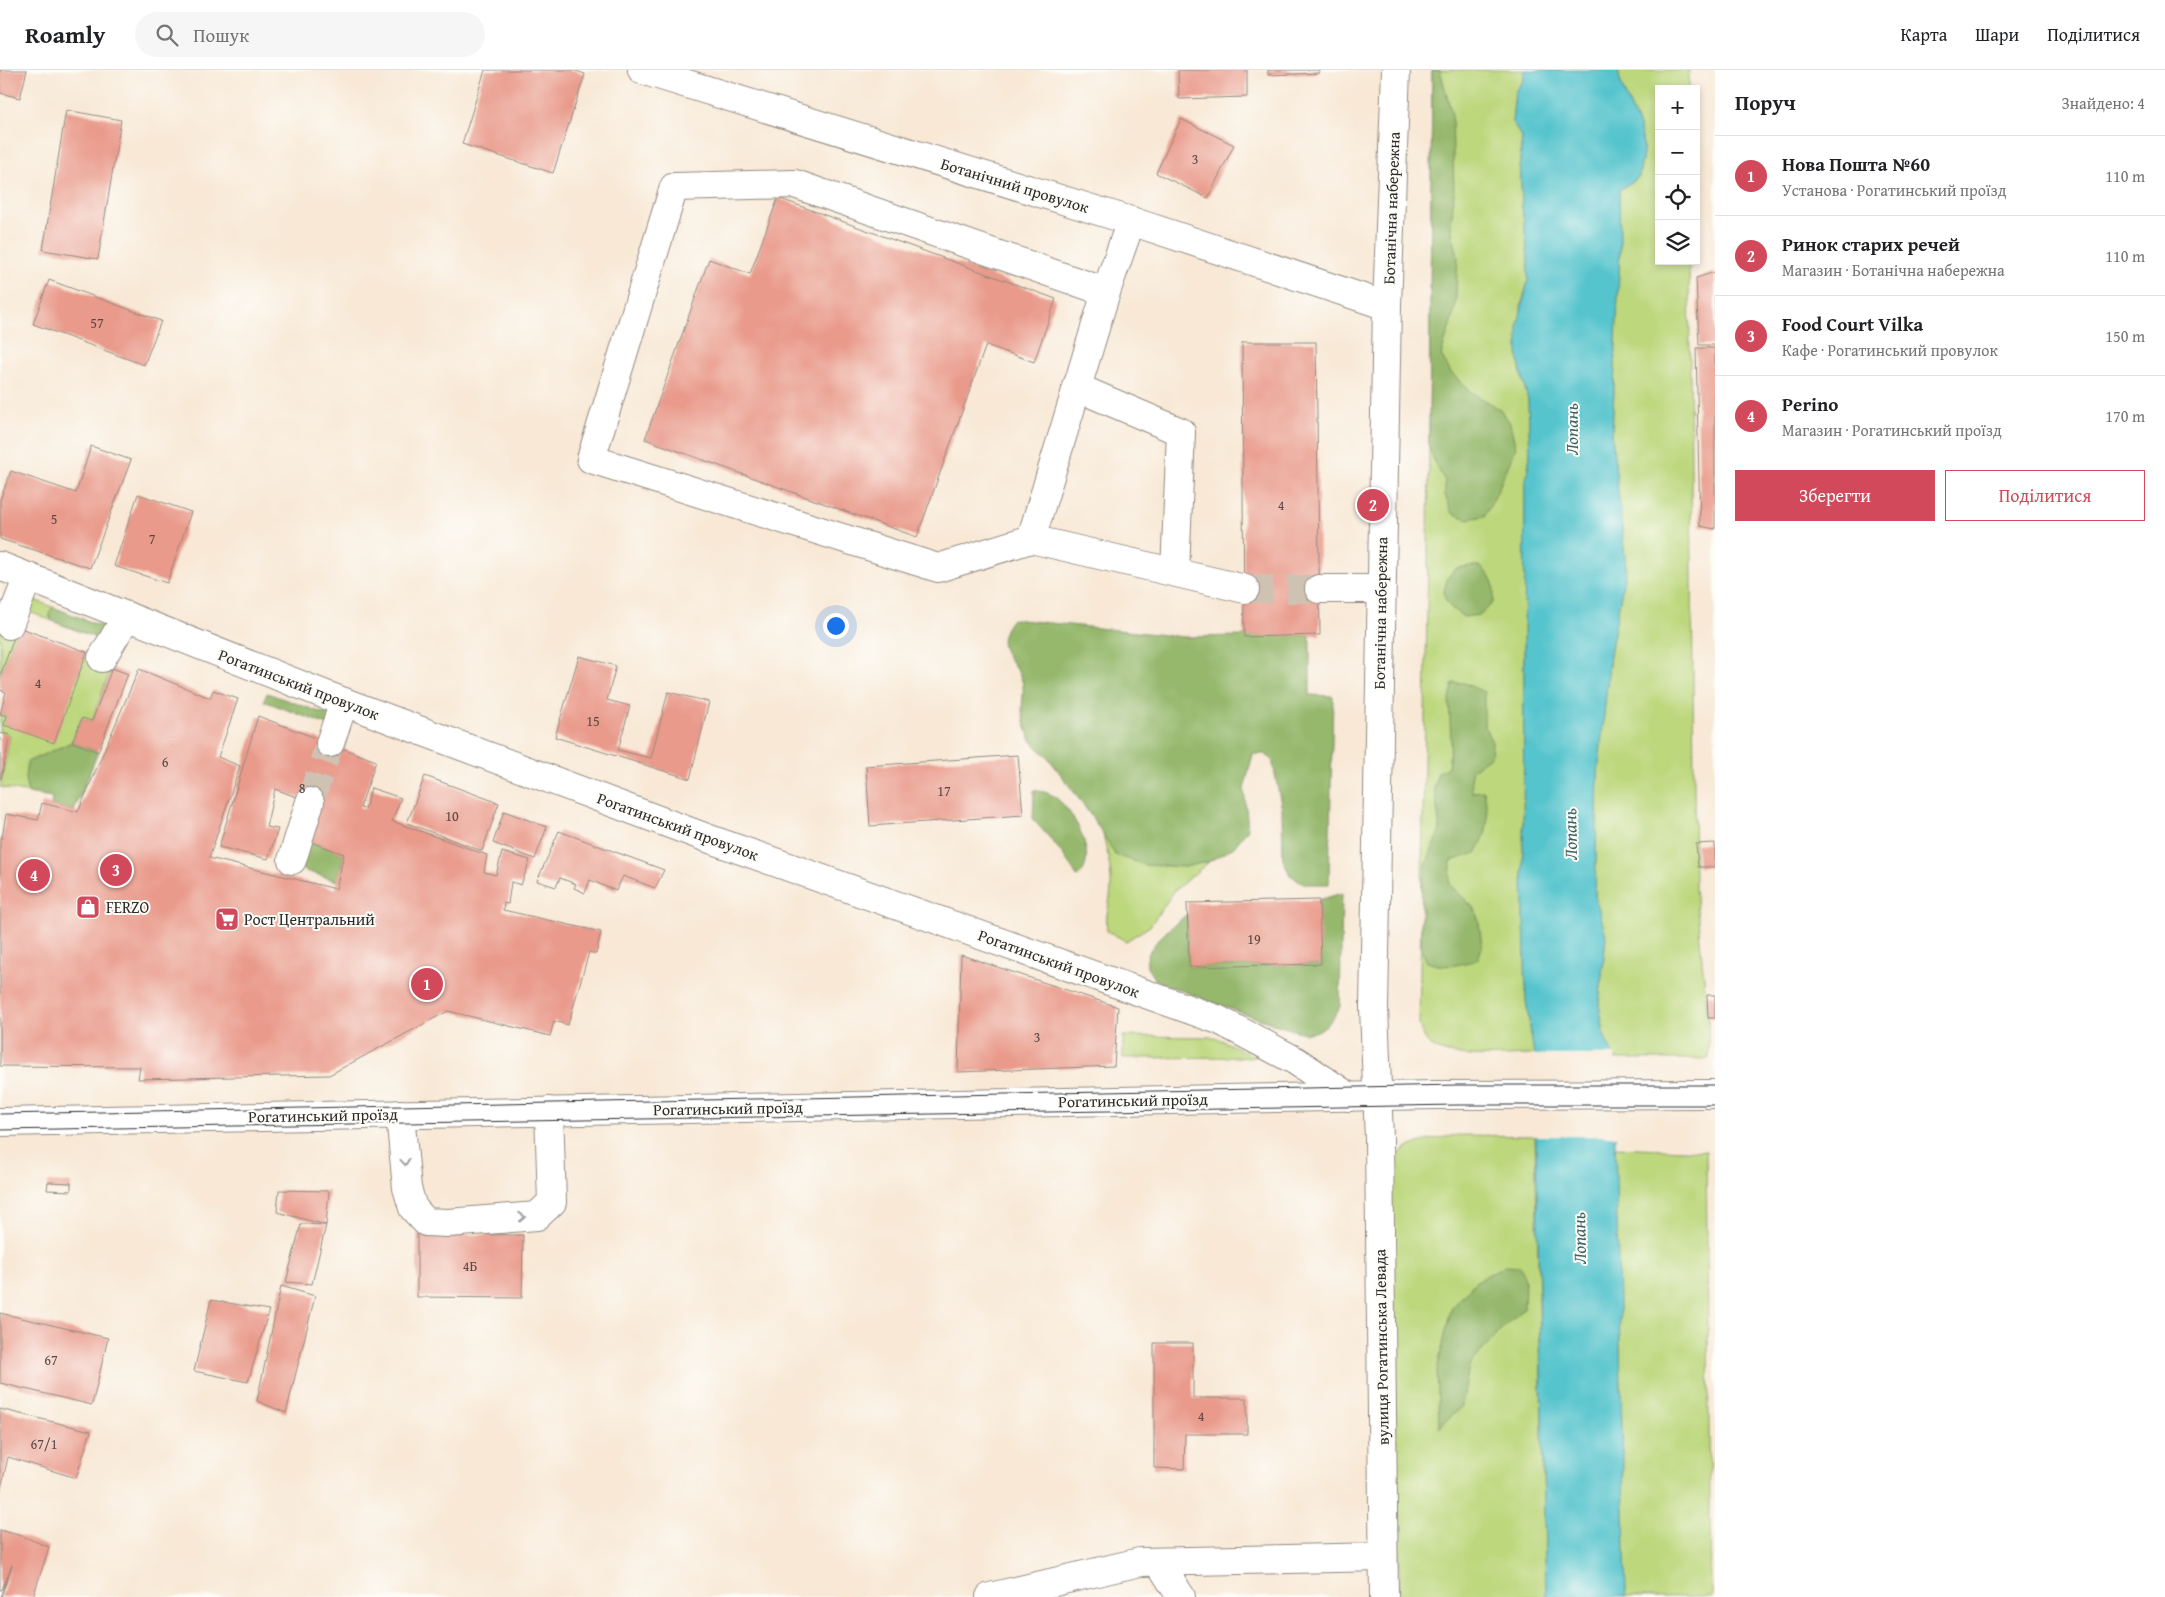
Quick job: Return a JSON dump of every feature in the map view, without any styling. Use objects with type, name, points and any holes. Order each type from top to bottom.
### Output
[{"type":"street","name":"Ботанічний провулок","points":[[642,70],[1131,221],[1387,306]]},
{"type":"street","name":"Ботанічна набережна","points":[[1377,1096],[1374,1007],[1381,589],[1387,306],[1396,70]]},
{"type":"street","points":[[1106,292],[795,184],[674,187],[592,459],[938,568],[1031,539],[1245,588]]},
{"type":"street","points":[[1031,539],[1076,387],[1131,221]]},
{"type":"street","points":[[1076,387],[1181,432],[1175,572]]},
{"type":"street","name":"Рогатинський провулок","points":[[0,566],[344,702],[716,841],[1219,1020],[1296,1061],[1349,1097]]},
{"type":"street","points":[[10,625],[28,577]]},
{"type":"street","points":[[1319,589],[1381,589]]},
{"type":"street","points":[[102,658],[127,616]]},
{"type":"street","points":[[330,743],[344,702]]},
{"type":"street","points":[[292,860],[310,802]]},
{"type":"street","name":"Рогатинський проїзд","points":[[0,1122],[1377,1096],[1715,1094]]},
{"type":"street","name":"вулиця Рогатинська Левада","points":[[1377,1096],[1384,1597]]},
{"type":"street","points":[[400,1114],[407,1188],[413,1208],[426,1222],[448,1223],[537,1216],[552,1202],[549,1111]]},
{"type":"street","points":[[990,1597],[1140,1562],[1383,1557]]},
{"type":"street","points":[[1159,1562],[1181,1597]]},
{"type":"green space","points":[[1432,70],[1524,70],[1524,79],[1515,92],[1512,122],[1522,138],[1520,160],[1522,206],[1528,256],[1528,281],[1521,306],[1520,370],[1528,400],[1530,456],[1525,486],[1523,873],[1526,1000],[1534,1055],[1465,1056],[1452,1054],[1430,1045],[1419,1025],[1428,560]]},
{"type":"green space","points":[[1432,70],[1440,70],[1452,115],[1454,194],[1451,227],[1458,257],[1455,309],[1441,355],[1451,373],[1471,392],[1500,409],[1510,423],[1516,449],[1484,516],[1468,519],[1452,513],[1445,495],[1445,481],[1429,447]]},
{"type":"green space","points":[[1618,70],[1689,70],[1689,85],[1655,85],[1655,265],[1689,265],[1695,890],[1708,1018],[1709,1059],[1609,1059],[1599,1005],[1606,936],[1595,896],[1598,774],[1610,654],[1626,567],[1612,435],[1620,247],[1619,190],[1639,177],[1643,149],[1639,126],[1620,80]]},
{"type":"green space","points":[[1479,566],[1491,578],[1494,591],[1493,603],[1479,615],[1464,617],[1446,601],[1445,585],[1449,576],[1456,569]]},
{"type":"green space","points":[[27,597],[111,630],[106,642],[22,609]]},
{"type":"green space","points":[[53,607],[102,627],[100,633],[95,637],[51,620],[49,613]]},
{"type":"green space","points":[[1012,619],[1184,637],[1310,635],[1310,695],[1333,696],[1329,884],[1305,884],[1290,875],[1283,859],[1282,809],[1272,759],[1264,754],[1253,754],[1244,789],[1248,829],[1234,847],[1210,861],[1184,867],[1145,865],[1115,855],[1076,795],[1046,755],[1031,740],[1025,726],[1022,711],[1023,684],[1020,675],[1003,646],[1002,639],[1005,630]]},
{"type":"green space","points":[[0,622],[18,627],[0,676]]},
{"type":"green space","points":[[87,652],[113,662],[92,721],[82,718],[72,742],[27,763],[25,778],[28,793],[0,787],[10,735],[0,733],[0,714],[7,716],[4,725]]},
{"type":"green space","points":[[1453,683],[1464,683],[1484,692],[1484,725],[1492,742],[1491,756],[1471,771],[1472,792],[1484,791],[1487,823],[1484,837],[1476,853],[1451,861],[1450,885],[1475,909],[1482,947],[1478,959],[1447,966],[1427,962],[1421,949],[1422,887],[1426,865],[1440,829],[1434,787],[1438,772],[1448,767],[1451,741],[1449,699]]},
{"type":"green space","points":[[267,693],[334,717],[330,726],[264,701]]},
{"type":"green space","points":[[72,742],[98,752],[74,811],[51,805],[52,797],[28,793],[25,778],[27,762]]},
{"type":"green space","points":[[1034,790],[1048,793],[1059,800],[1075,821],[1081,833],[1086,858],[1084,869],[1077,877],[1068,861],[1033,820]]},
{"type":"green space","points":[[1102,830],[1116,855],[1184,867],[1210,861],[1175,890],[1150,926],[1126,941],[1107,931],[1111,873]]},
{"type":"green space","points":[[308,841],[344,854],[337,881],[303,870],[300,864]]},
{"type":"green space","points":[[1342,893],[1340,1007],[1330,1021],[1312,1033],[1297,1031],[1180,990],[1155,979],[1147,966],[1147,959],[1155,944],[1187,914],[1189,967],[1320,964],[1319,900]]},
{"type":"green space","points":[[1123,1036],[1215,1037],[1256,1057],[1123,1058]]},
{"type":"green space","points":[[1457,1135],[1535,1136],[1546,1597],[1400,1597],[1389,1202],[1390,1174],[1395,1160],[1400,1153],[1408,1148],[1427,1141]]},
{"type":"green space","points":[[1615,1147],[1706,1151],[1711,1597],[1626,1597]]},
{"type":"green space","points":[[1505,1265],[1520,1266],[1525,1280],[1524,1309],[1503,1327],[1469,1366],[1462,1406],[1439,1428],[1437,1370],[1451,1309],[1475,1282]]},
{"type":"water","name":"Лопань","points":[[1524,70],[1618,70],[1623,89],[1639,126],[1643,145],[1639,177],[1619,190],[1620,247],[1612,435],[1626,567],[1610,654],[1598,774],[1595,896],[1606,936],[1599,1005],[1604,1035],[1613,1055],[1626,1597],[1546,1597],[1534,1055],[1526,1000],[1523,873],[1525,486],[1530,456],[1528,400],[1518,357],[1518,324],[1528,281],[1528,256],[1522,206],[1520,160],[1522,138],[1512,122],[1515,92],[1524,79]]},
{"type":"pier","points":[[1531,1055],[1615,1055],[1617,1136],[1533,1136]]},
{"type":"building","points":[[0,70],[27,70],[20,98],[0,93]]},
{"type":"building","points":[[485,70],[573,70],[585,74],[553,173],[462,144]]},
{"type":"building","points":[[1178,70],[1247,70],[1247,97],[1179,99]]},
{"type":"building","points":[[1268,70],[1319,70],[1319,73],[1268,75]]},
{"type":"building","points":[[66,110],[121,120],[98,259],[43,250]]},
{"type":"building","points":[[1181,119],[1234,145],[1208,198],[1156,173]]},
{"type":"building","points":[[778,198],[1056,299],[1034,362],[986,345],[917,537],[645,439],[709,259],[750,274]]},
{"type":"building","points":[[1715,272],[1715,345],[1699,345],[1696,278]]},
{"type":"building","points":[[49,280],[161,321],[144,365],[33,324]]},
{"type":"building","points":[[1242,342],[1316,342],[1320,635],[1244,637]]},
{"type":"building","points":[[1696,348],[1715,348],[1715,529],[1700,526]]},
{"type":"building","points":[[91,446],[131,460],[90,568],[0,539],[0,500],[11,471],[76,493]]},
{"type":"building","points":[[138,494],[191,512],[167,583],[114,566]]},
{"type":"building","points":[[18,627],[87,652],[54,743],[4,725],[7,716],[0,714],[6,692],[0,690],[0,676]]},
{"type":"building","points":[[579,656],[616,666],[607,700],[630,706],[618,750],[651,758],[668,692],[709,702],[690,779],[555,737]]},
{"type":"building","points":[[112,668],[128,674],[98,752],[72,742],[82,718],[92,721]]},
{"type":"building","name":"Рост Центральний","points":[[139,669],[210,698],[213,690],[238,699],[218,757],[240,766],[209,858],[336,889],[344,854],[308,841],[310,802],[275,789],[266,827],[278,829],[268,859],[219,847],[258,716],[376,761],[360,808],[365,809],[371,788],[401,798],[392,821],[487,855],[484,872],[496,875],[502,852],[530,860],[521,885],[511,882],[508,904],[504,903],[503,910],[601,932],[596,954],[589,952],[568,1025],[554,1021],[550,1036],[448,1011],[329,1075],[138,1079],[140,1067],[0,1066],[0,838],[2,838],[6,814],[38,820],[42,803],[78,812]]},
{"type":"building","points":[[0,733],[10,735],[1,779],[0,779]]},
{"type":"building","points":[[1018,755],[1023,815],[870,826],[866,766]]},
{"type":"building","points":[[425,776],[499,803],[482,851],[407,823]]},
{"type":"building","points":[[504,811],[547,827],[535,859],[493,843]]},
{"type":"building","points":[[559,831],[664,870],[655,888],[623,876],[616,891],[590,880],[585,893],[574,888],[576,884],[560,878],[556,887],[537,881]]},
{"type":"building","points":[[1715,843],[1715,867],[1698,867],[1696,844]]},
{"type":"building","points":[[1319,900],[1321,964],[1189,967],[1187,903]]},
{"type":"building","points":[[961,955],[1118,1007],[1114,1066],[958,1072]]},
{"type":"building","points":[[1707,995],[1715,995],[1715,1018],[1708,1018]]},
{"type":"building","points":[[48,1182],[71,1183],[71,1191],[47,1190]]},
{"type":"building","points":[[279,1190],[329,1191],[326,1225],[277,1212]]},
{"type":"building","points":[[301,1224],[326,1225],[312,1284],[286,1282]]},
{"type":"building","points":[[417,1234],[523,1235],[522,1298],[417,1297]]},
{"type":"building","points":[[281,1286],[315,1296],[286,1413],[257,1401]]},
{"type":"building","points":[[211,1300],[269,1310],[248,1382],[194,1371]]},
{"type":"building","points":[[0,1313],[108,1338],[92,1405],[0,1383]]},
{"type":"building","points":[[1154,1343],[1193,1343],[1193,1398],[1247,1398],[1247,1434],[1185,1434],[1184,1469],[1154,1468]]},
{"type":"building","points":[[0,1409],[91,1431],[76,1478],[8,1457],[0,1493]]},
{"type":"building","points":[[0,1530],[22,1536],[49,1547],[33,1597],[1,1597],[12,1565],[2,1590],[0,1590]]},
{"type":"tunnel","points":[[1245,589],[1319,589]]},
{"type":"tunnel","points":[[310,802],[330,743]]},
{"type":"tram line","points":[[0,1114],[1457,1085],[1715,1085]]},
{"type":"tram line","points":[[0,1130],[1457,1105],[1715,1105]]},
{"type":"place","name":"Ринок старих речей","points":[[1373,505]]},
{"type":"place","name":"Food Court Vilka","points":[[116,870]]},
{"type":"place","name":"Perino","points":[[34,875]]},
{"type":"place","name":"FERZO","points":[[88,907]]},
{"type":"place","name":"Рост Центральний","points":[[227,919]]},
{"type":"place","name":"Нова Пошта №60","points":[[427,984]]}]
